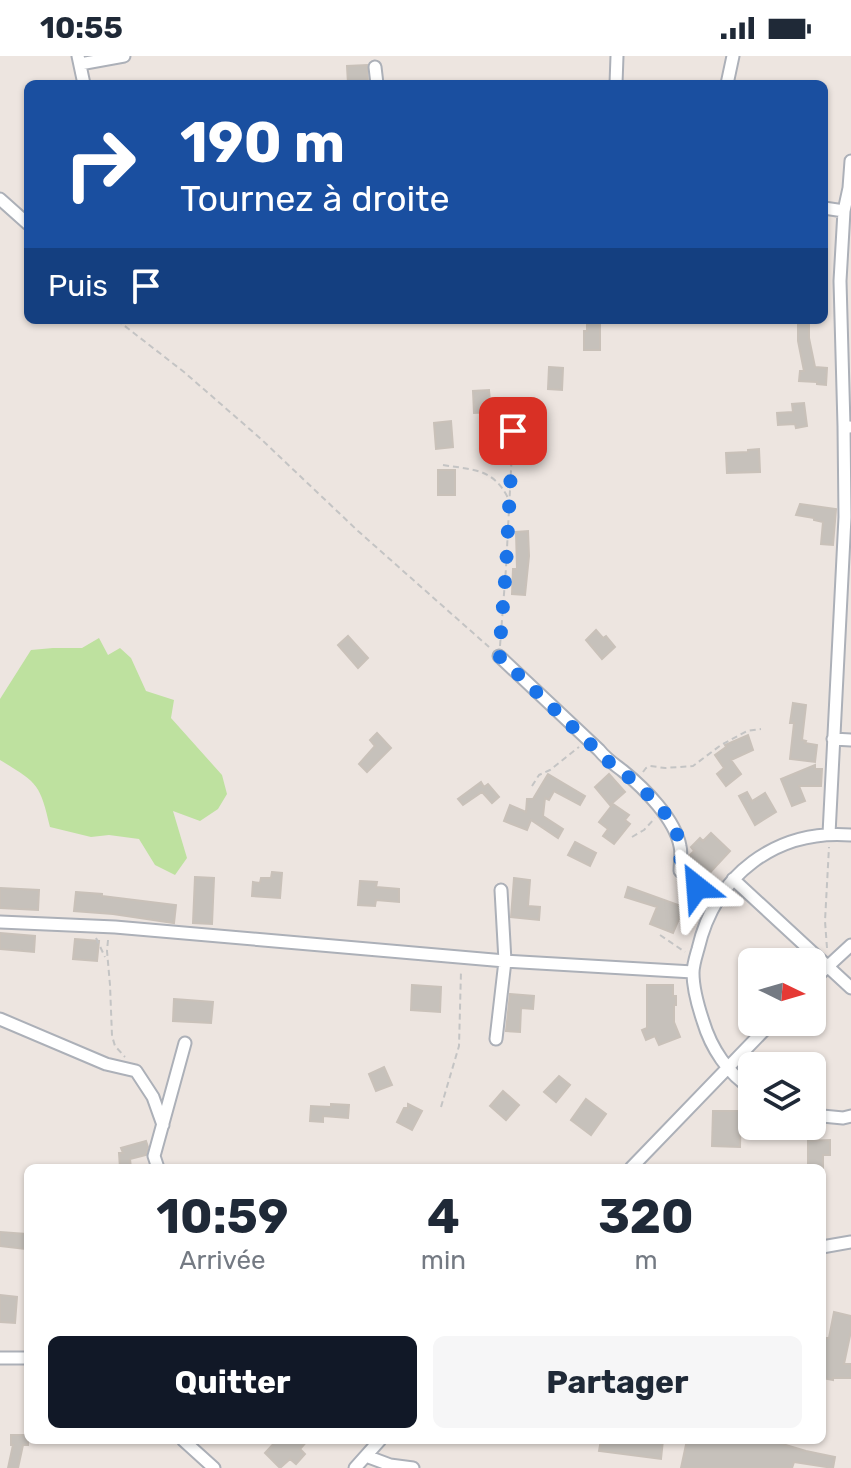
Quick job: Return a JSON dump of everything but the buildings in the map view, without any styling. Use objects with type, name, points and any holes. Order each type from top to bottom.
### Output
[{"type":"street","points":[[83,80],[79,60],[124,56]]},
{"type":"street","points":[[616,80],[617,56]]},
{"type":"street","points":[[728,80],[733,56]]},
{"type":"street","points":[[375,67],[377,80]]},
{"type":"street","points":[[829,834],[846,578],[847,427],[840,281],[844,211],[851,161]]},
{"type":"street","points":[[0,199],[24,220]]},
{"type":"street","points":[[828,209],[844,211]]},
{"type":"street","points":[[499,656],[609,762],[634,781],[674,825],[681,849],[680,871],[715,902]]},
{"type":"street","points":[[833,739],[851,740]]},
{"type":"street","points":[[738,1078],[726,1068],[706,1032],[697,1000],[694,966],[701,933],[715,902],[733,879],[761,855],[794,840],[829,834],[851,835]]},
{"type":"street","points":[[733,879],[851,988]]},
{"type":"street","points":[[496,1039],[505,961],[501,890]]},
{"type":"street","points":[[0,922],[109,926],[505,961],[694,966]]},
{"type":"street","points":[[828,965],[851,945]]},
{"type":"street","points":[[0,1019],[106,1064],[136,1071],[153,1097],[163,1125]]},
{"type":"street","points":[[635,1164],[758,1036]]},
{"type":"street","points":[[157,1164],[154,1156],[185,1043]]},
{"type":"street","points":[[826,1116],[851,1116]]},
{"type":"street","points":[[826,1246],[851,1242]]},
{"type":"street","points":[[0,1358],[24,1358]]},
{"type":"street","points":[[187,1444],[214,1468]]},
{"type":"street","points":[[355,1468],[376,1444]]},
{"type":"street","points":[[366,1456],[390,1465],[413,1468]]},
{"type":"path","points":[[122,324],[184,372],[261,439],[358,531],[499,656]]},
{"type":"path","points":[[499,656],[513,431],[543,449]]},
{"type":"path","points":[[443,465],[485,472],[496,478],[510,501]]},
{"type":"path","points":[[634,781],[650,766],[693,766],[741,734],[761,729]]},
{"type":"path","points":[[532,786],[539,775],[582,745],[599,750]]},
{"type":"path","points":[[632,837],[662,812]]},
{"type":"path","points":[[828,965],[825,921],[829,834]]},
{"type":"path","points":[[93,926],[107,961]]},
{"type":"path","points":[[109,926],[107,961],[112,1036],[115,1046],[136,1071]]},
{"type":"path","points":[[660,935],[694,966]]},
{"type":"path","points":[[441,1107],[459,1046],[462,957]]},
{"type":"green space","points":[[99,638],[108,655],[120,648],[131,658],[146,691],[174,700],[171,718],[222,775],[227,794],[218,809],[200,821],[173,811],[187,858],[175,875],[155,865],[139,839],[109,835],[91,837],[50,827],[36,786],[0,760],[0,699],[31,650],[82,648]]},
{"type":"route","points":[[513,431],[499,656],[609,762],[640,787],[674,825],[681,849],[680,871],[697,887]]}]
